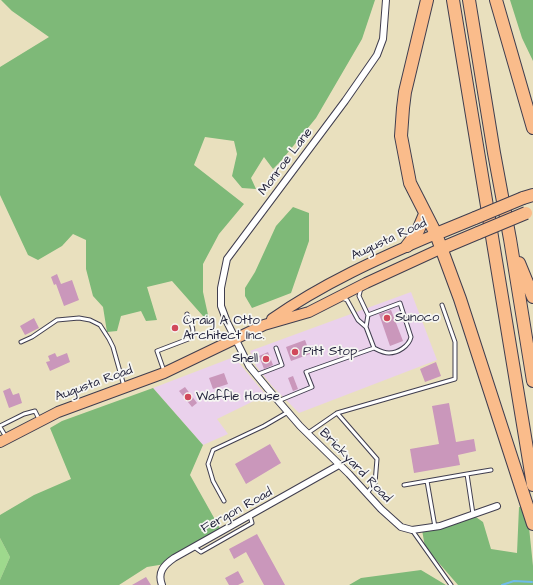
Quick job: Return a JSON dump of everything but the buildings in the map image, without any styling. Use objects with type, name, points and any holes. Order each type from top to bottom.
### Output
[{"type":"highway","points":[[427,0],[405,92],[403,108],[401,136],[410,183],[436,234],[460,299],[533,524]]},
{"type":"highway","points":[[452,0],[533,485]]},
{"type":"highway","points":[[469,0],[533,381]]},
{"type":"highway","points":[[496,0],[533,128]]},
{"type":"highway","name":"Augusta Road","points":[[436,234],[528,197]]},
{"type":"highway","name":"Augusta Road","points":[[440,248],[529,212]]},
{"type":"highway","points":[[407,246],[417,233],[425,214]]},
{"type":"highway","points":[[510,239],[533,297]]},
{"type":"main road","name":"Augusta Road","points":[[264,325],[296,302],[360,268],[436,234]]},
{"type":"main road","name":"Augusta Road","points":[[3,440],[58,412],[164,373],[264,325],[309,312],[361,285],[440,248]]},
{"type":"street","name":"Monroe Lane","points":[[236,338],[227,322],[221,306],[221,288],[227,259],[345,101],[377,54],[383,39],[386,0]]},
{"type":"street","name":"Brickyard Road","points":[[236,338],[256,375],[288,412],[366,494],[396,523],[401,527],[412,530]]},
{"type":"street","name":"Fergon Road","points":[[162,585],[160,574],[165,564],[339,466]]},
{"type":"street","points":[[412,530],[435,527],[497,506]]},
{"type":"lane","points":[[361,285],[359,296],[368,315],[366,327]]},
{"type":"lane","points":[[338,297],[347,300],[358,320],[366,327],[374,348]]},
{"type":"lane","points":[[278,401],[312,387],[306,372],[374,348],[390,353],[406,346],[410,342],[411,337],[400,303],[368,315]]},
{"type":"lane","points":[[308,433],[337,412],[455,379],[455,342],[442,305]]},
{"type":"lane","points":[[164,373],[157,351],[191,338],[193,329],[187,314]]},
{"type":"lane","points":[[21,342],[32,337],[56,320],[79,318],[90,320],[100,325],[113,347],[124,388]]},
{"type":"lane","points":[[256,375],[282,365],[276,348]]},
{"type":"lane","points":[[3,440],[0,426],[24,414],[35,411],[40,421]]},
{"type":"lane","points":[[224,501],[213,481],[208,464],[213,450],[264,426],[288,412]]},
{"type":"lane","points":[[337,412],[376,459],[375,483],[366,494]]},
{"type":"lane","points":[[404,485],[491,470]]},
{"type":"lane","points":[[467,474],[473,515]]},
{"type":"lane","points":[[427,481],[435,527]]},
{"type":"lane","points":[[412,530],[450,585]]},
{"type":"shaded area","points":[[411,292],[437,360],[299,413],[272,386],[256,366],[250,351]]},
{"type":"shaded area","points":[[234,357],[266,395],[217,419],[228,434],[203,445],[153,388]]},
{"type":"green space","points":[[1,0],[375,0],[362,39],[316,118],[273,169],[264,157],[251,178],[256,189],[242,188],[232,176],[237,154],[234,141],[205,137],[194,165],[244,204],[219,234],[203,264],[203,292],[210,324],[172,281],[147,287],[157,320],[146,321],[141,311],[121,316],[117,331],[107,332],[103,307],[93,296],[86,269],[86,240],[73,234],[62,246],[38,260],[28,255],[0,195],[0,67],[49,37],[12,11]]},
{"type":"green space","points":[[510,0],[533,0],[533,61],[522,38]]},
{"type":"green space","points":[[293,207],[309,213],[309,241],[291,293],[252,308],[245,296],[245,288],[255,272],[276,226]]},
{"type":"green space","points":[[153,388],[203,445],[190,475],[222,532],[165,564],[147,567],[119,585],[0,585],[0,580],[10,557],[0,538],[0,515],[34,495],[71,479],[50,428],[62,421]]},
{"type":"green space","points":[[519,507],[527,508],[533,566],[533,585],[458,585],[425,547],[422,530],[473,515],[483,522],[491,549],[517,553]]},
{"type":"green space","points":[[0,538],[10,557],[0,580]]},
{"type":"green space","points":[[421,570],[446,585],[349,585],[361,578]]},
{"type":"waterway","points":[[502,585],[514,581],[532,582]]},
{"type":"place","name":"Sunoco","points":[[387,318]]},
{"type":"place","name":"Craig A Otto Architect Inc.","points":[[175,328]]},
{"type":"place","name":"Pitt Stop","points":[[295,352]]},
{"type":"place","name":"Shell","points":[[266,359]]},
{"type":"place","name":"Waffle House","points":[[188,397]]}]
